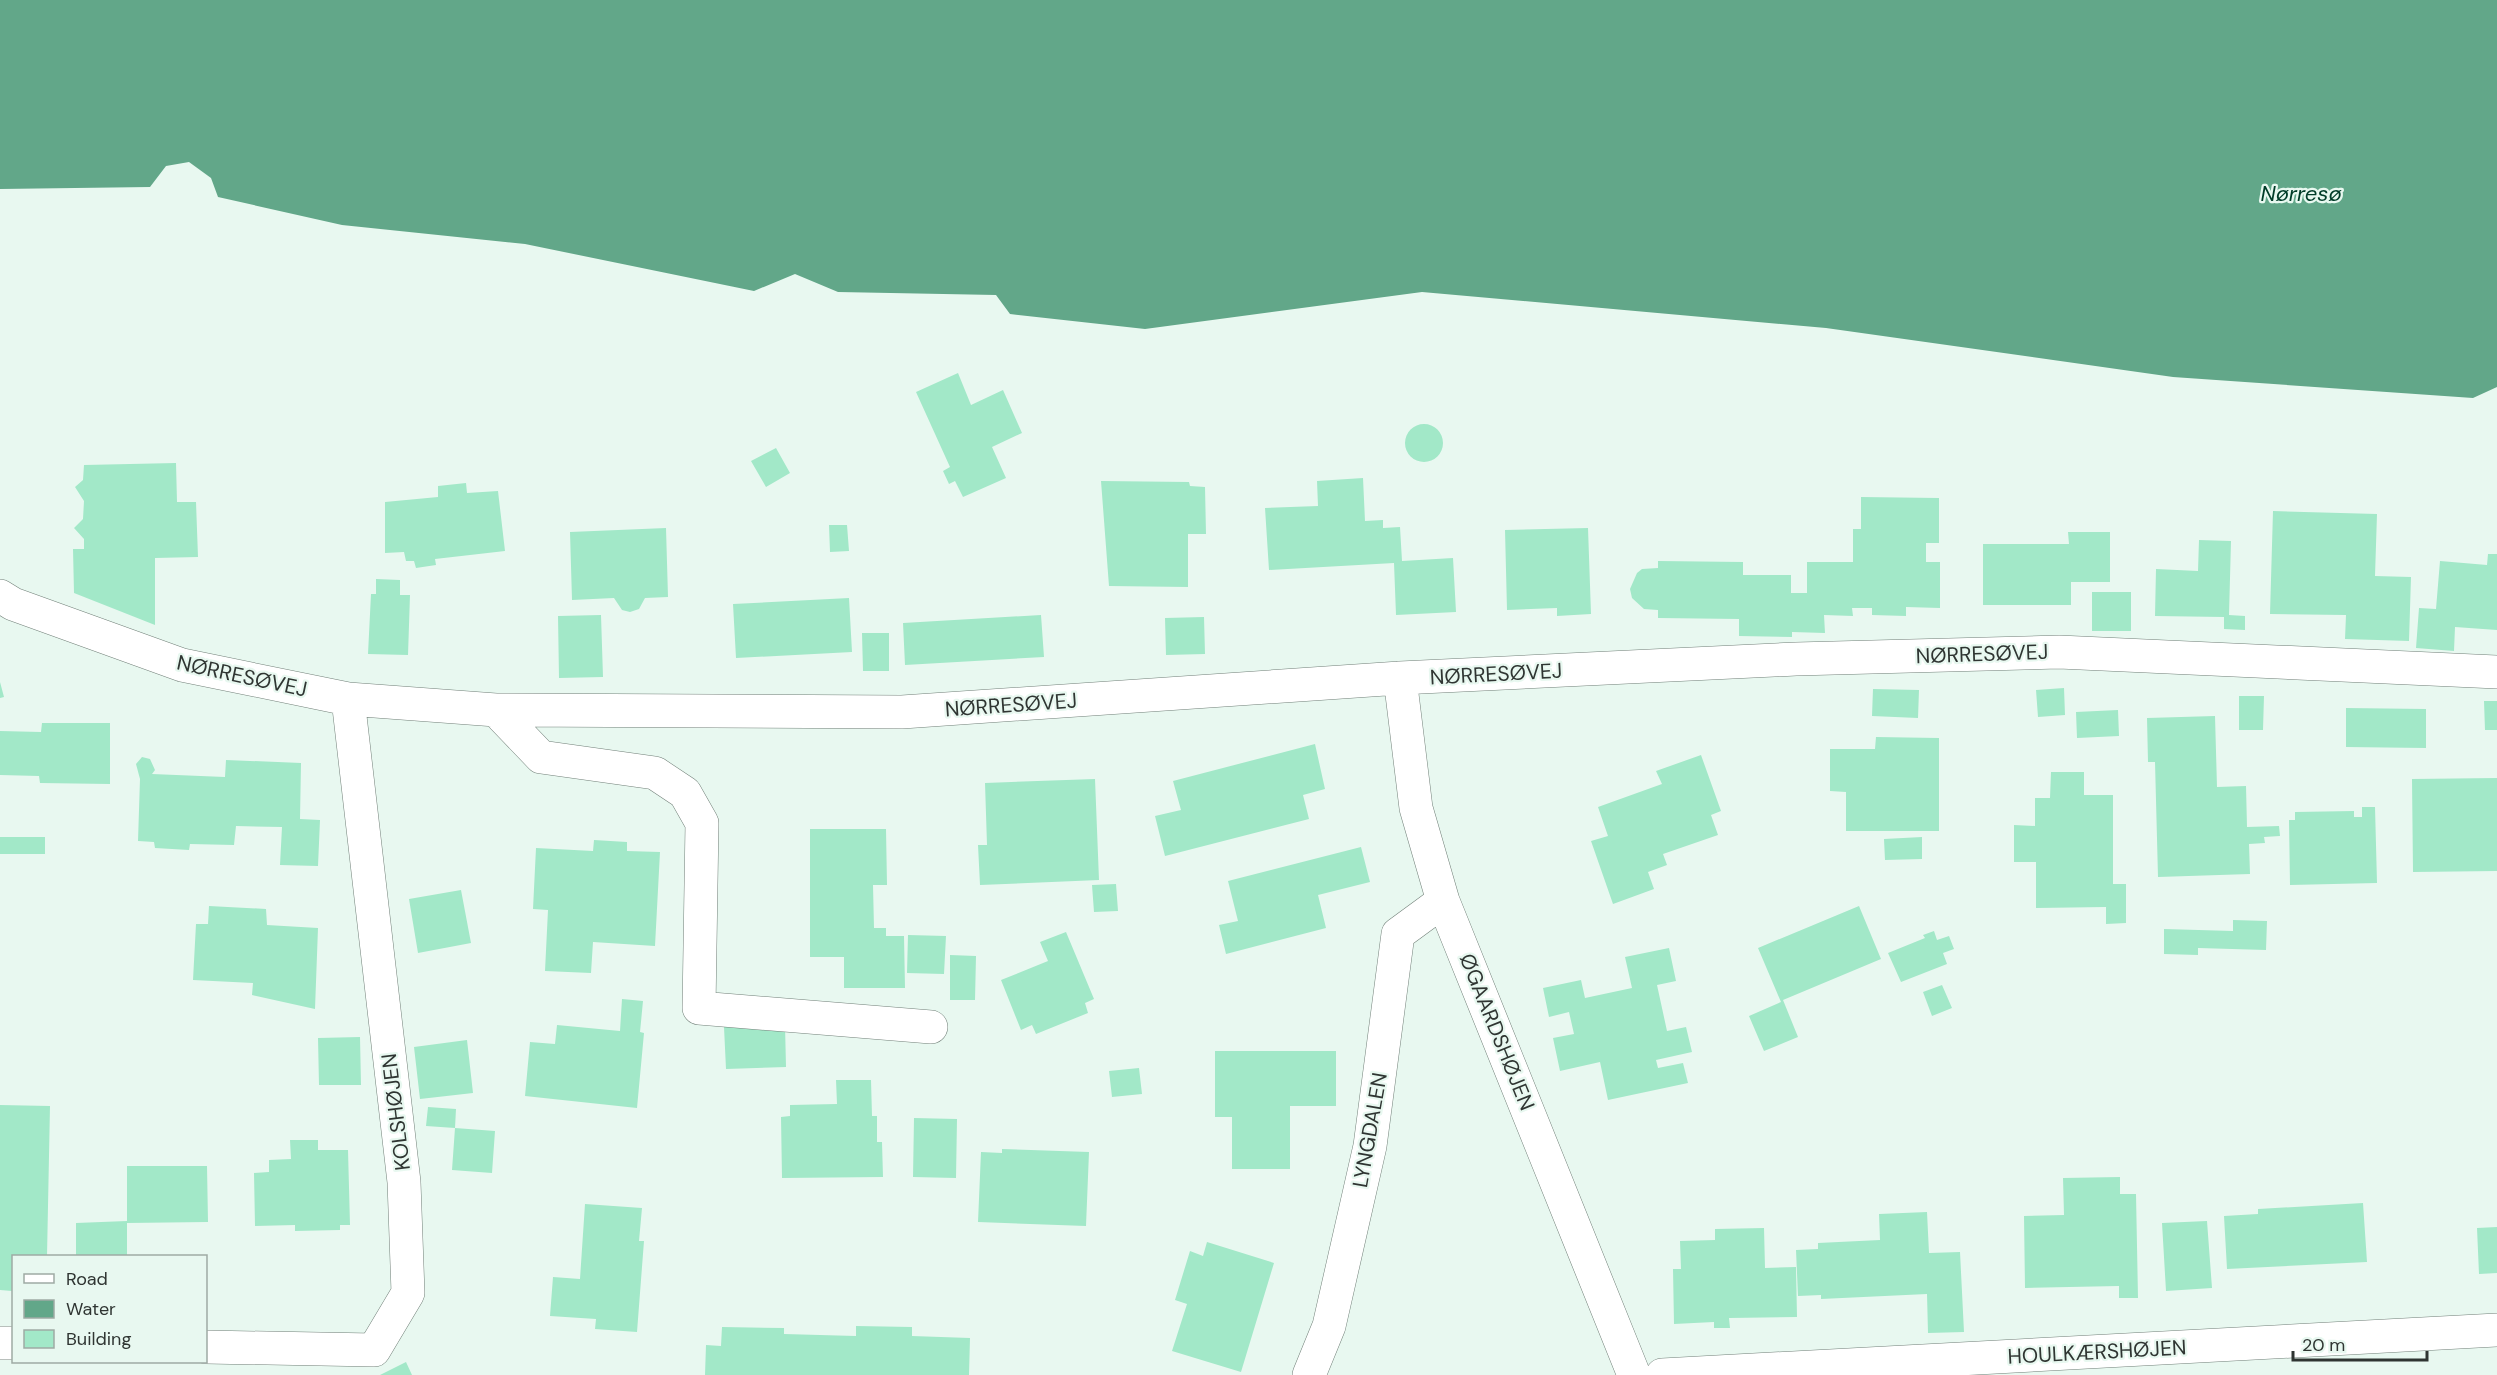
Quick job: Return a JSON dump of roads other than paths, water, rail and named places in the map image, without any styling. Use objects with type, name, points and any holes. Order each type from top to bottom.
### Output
[{"type":"street","name":"NØRRESØVEJ","points":[[4,608],[182,665],[348,699],[496,710],[902,712],[1400,678],[1784,660],[2059,652],[2497,672]]},
{"type":"street","name":"ØGAARDSHØJEN","points":[[1400,678],[1416,808],[1443,901],[1634,1375]]},
{"type":"street","name":"KOLSHØJEN","points":[[207,1347],[374,1350],[408,1293],[404,1182],[348,699]]},
{"type":"street","points":[[496,710],[541,757],[655,773],[685,794],[702,823],[699,1008],[931,1027]]},
{"type":"street","name":"LYNGDALEN","points":[[1309,1375],[1329,1326],[1370,1146],[1398,934],[1443,901]]},
{"type":"street","name":"HOULKÆRSHØJEN","points":[[1662,1375],[2497,1330]]},
{"type":"water","name":"Nørresø","points":[[0,0],[2497,0],[2497,387],[2473,398],[2173,377],[1826,328],[1422,292],[1145,329],[1010,314],[996,295],[838,292],[795,274],[754,291],[525,244],[342,225],[218,197],[211,178],[189,162],[166,166],[150,187],[0,189]]}]
